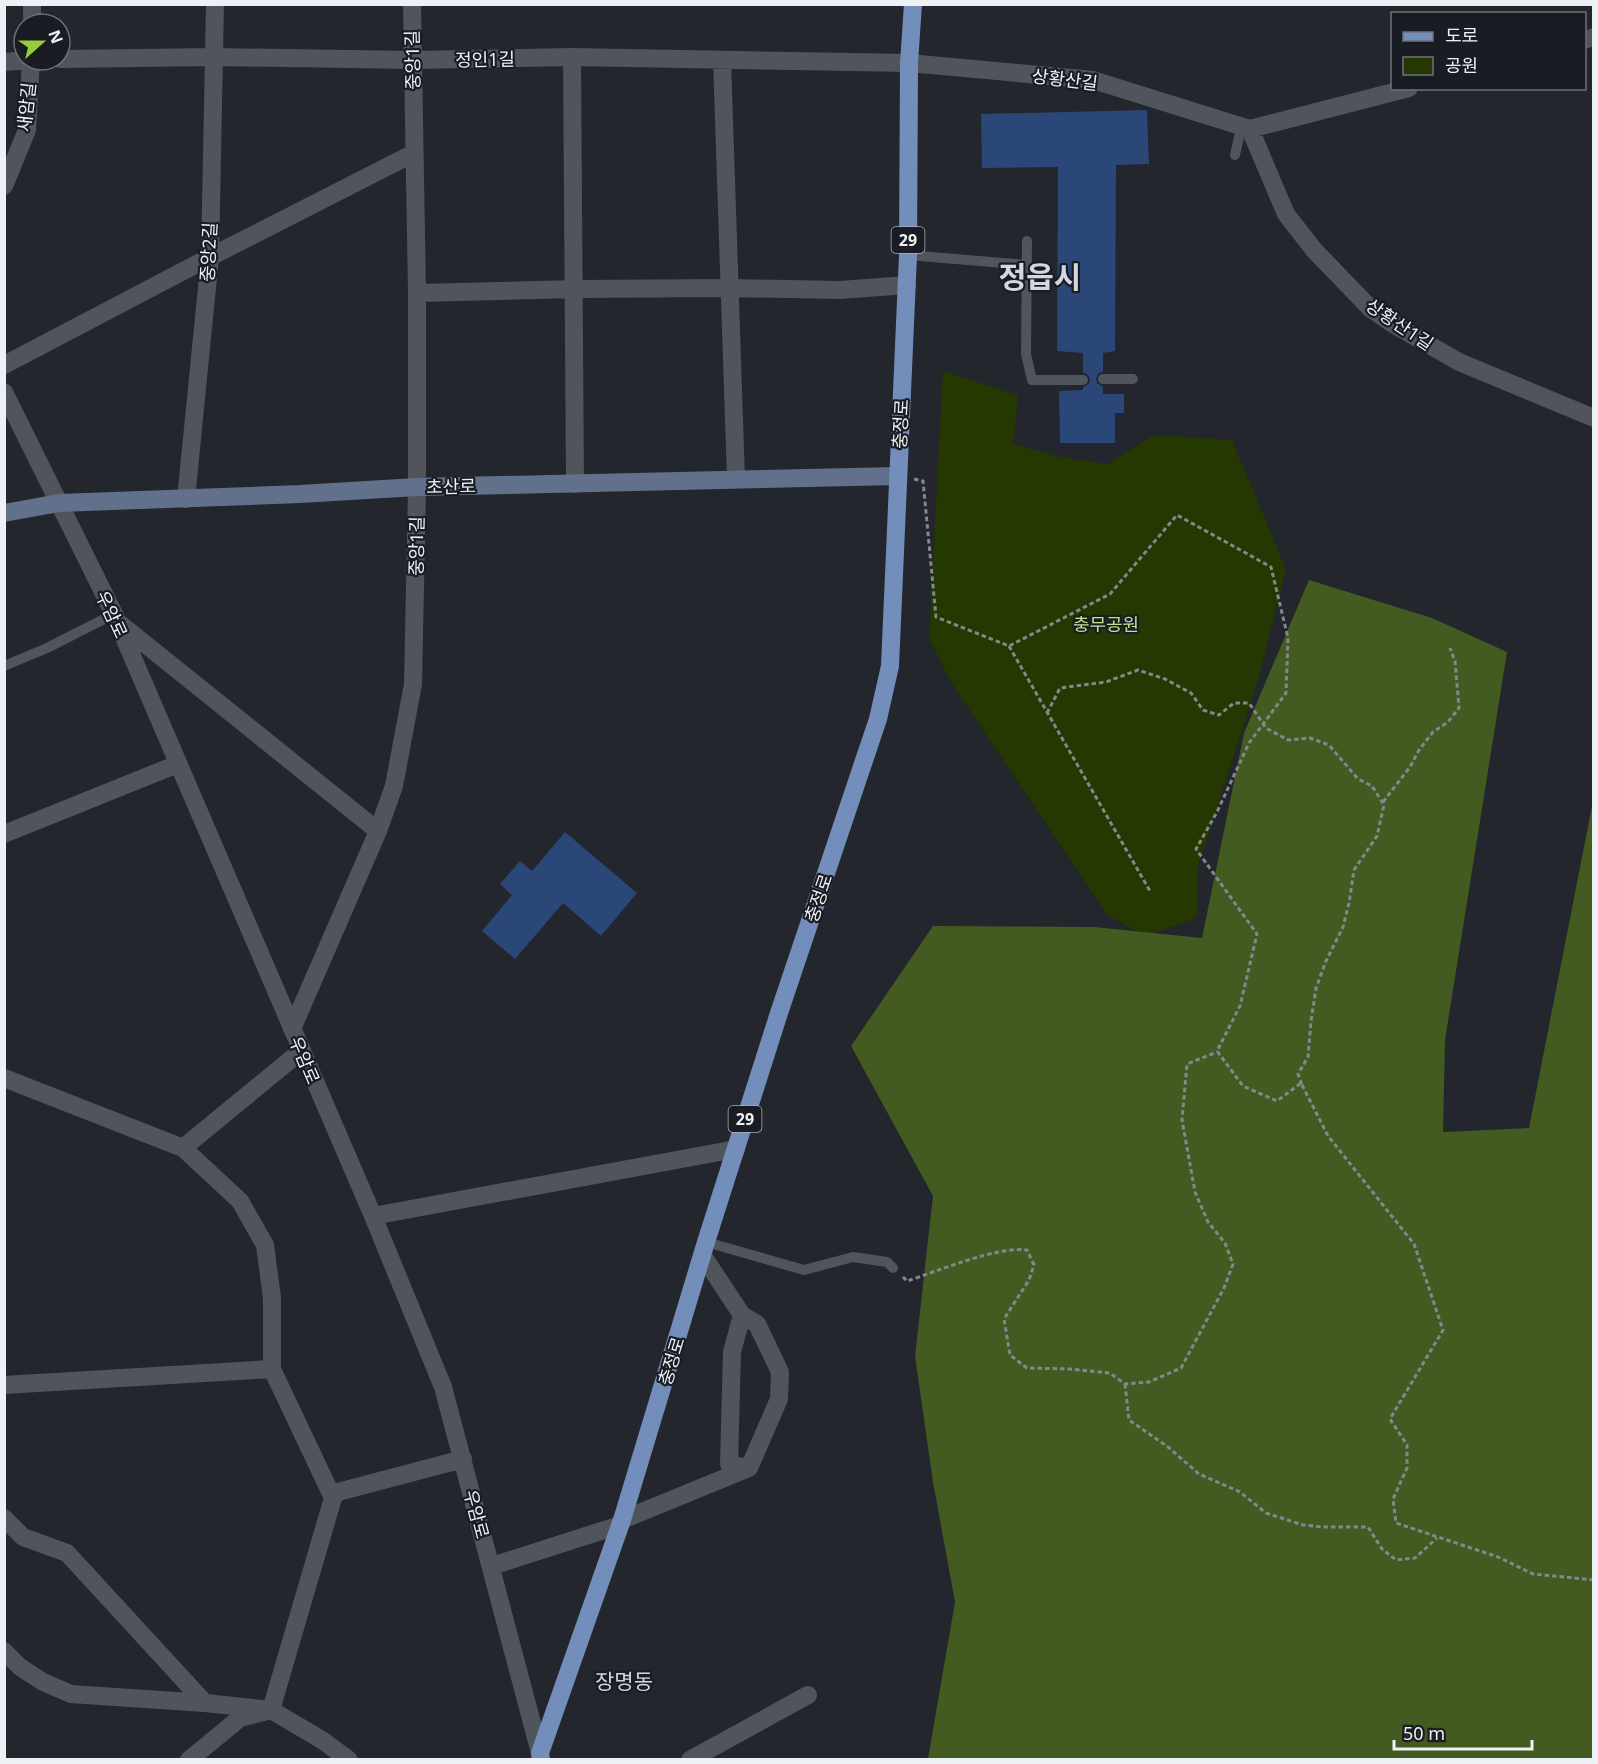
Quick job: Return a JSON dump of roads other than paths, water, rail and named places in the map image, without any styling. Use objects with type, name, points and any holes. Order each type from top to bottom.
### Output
[{"type":"main road","name":"충정로","points":[[541,1756],[621,1522],[735,1149],[878,719],[890,666],[907,285],[909,63],[913,4]]},
{"type":"street","name":"중앙2길","points":[[186,499],[210,257],[215,4]]},
{"type":"street","name":"중앙1길","points":[[292,1029],[378,831],[394,786],[413,684],[417,487],[417,293],[412,4]]},
{"type":"street","name":"정인1길","points":[[72,59],[214,57],[412,60],[572,57],[909,63]]},
{"type":"street","points":[[572,57],[575,484]]},
{"type":"street","points":[[722,60],[736,479]]},
{"type":"street","name":"상황산길","points":[[909,63],[1093,80],[1246,129]]},
{"type":"street","name":"새암길","points":[[4,186],[27,130],[29,72]]},
{"type":"street","points":[[1246,129],[1401,90]]},
{"type":"street","name":"상황산1길","points":[[1246,129],[1286,214],[1314,250],[1370,308],[1459,362],[1593,418]]},
{"type":"street","points":[[4,365],[414,153]]},
{"type":"street","points":[[417,293],[575,289],[840,290],[907,285]]},
{"type":"street","name":"우암로","points":[[4,392],[115,618],[373,1216],[443,1387],[541,1756]]},
{"type":"street","name":"초산로","points":[[4,513],[59,503],[417,487],[898,476]]},
{"type":"street","points":[[115,618],[378,831]]},
{"type":"street","points":[[4,834],[178,764]]},
{"type":"street","points":[[183,1148],[301,1051]]},
{"type":"street","points":[[4,1078],[183,1148],[240,1201],[265,1245],[272,1298],[272,1369],[333,1498]]},
{"type":"street","points":[[373,1216],[735,1149]]},
{"type":"street","points":[[492,1566],[621,1522],[749,1468],[779,1399],[780,1372],[757,1324],[742,1315],[705,1249]]},
{"type":"street","points":[[742,1315],[732,1352],[729,1464],[749,1468]]},
{"type":"street","points":[[4,1385],[272,1369]]},
{"type":"street","points":[[271,1710],[333,1498],[338,1492],[462,1459]]},
{"type":"street","points":[[4,1518],[23,1537],[67,1553],[205,1703]]},
{"type":"street","points":[[4,1651],[20,1667],[44,1682],[71,1694],[271,1710],[322,1740],[349,1760]]},
{"type":"street","points":[[690,1760],[808,1695]]},
{"type":"street","points":[[189,1760],[240,1718],[271,1710]]},
{"type":"lane","points":[[1235,155],[1246,129]]},
{"type":"lane","points":[[1027,241],[1026,354],[1032,380],[1083,380]]},
{"type":"lane","points":[[908,255],[1027,265]]},
{"type":"lane","points":[[1103,379],[1133,379]]},
{"type":"lane","points":[[4,666],[115,618]]},
{"type":"lane","points":[[705,1249],[804,1270],[853,1257],[887,1262],[892,1268]]},
{"type":"district","name":"정읍시","points":[[1040,276]]},
{"type":"district","name":"장명동","points":[[624,1681]]},
{"type":"park label","name":"충무공원","points":[[1106,624]]}]
